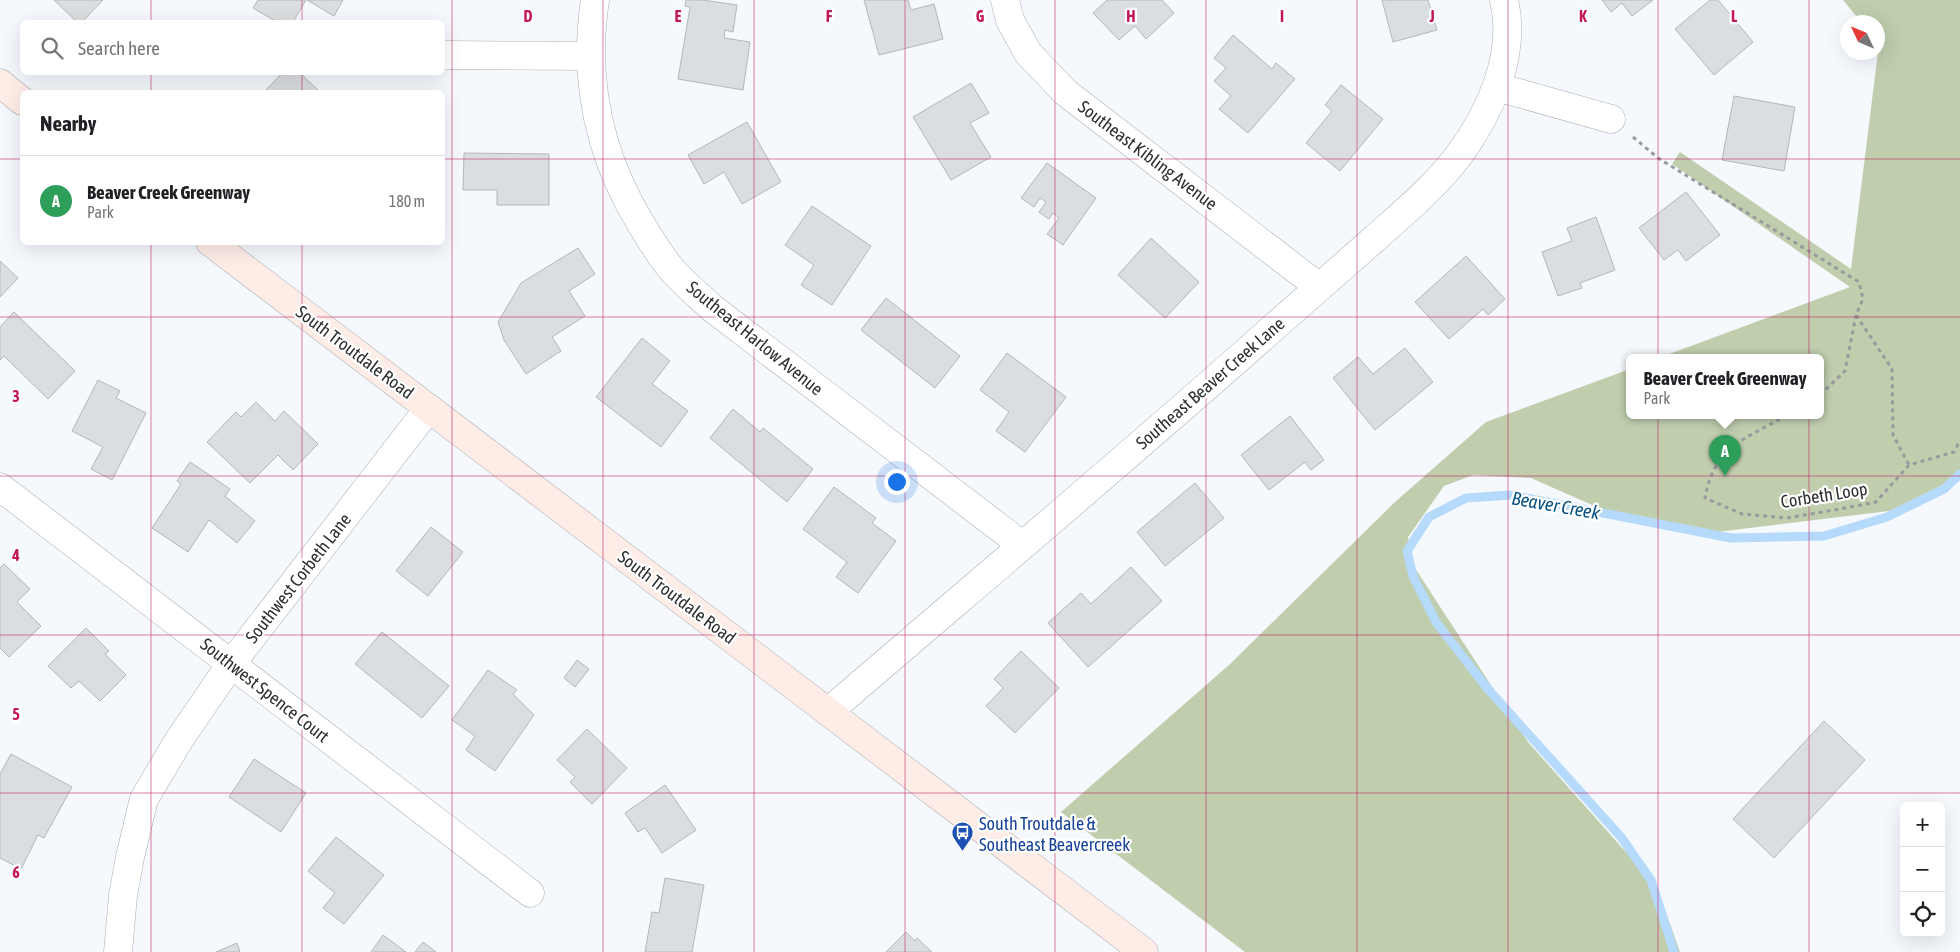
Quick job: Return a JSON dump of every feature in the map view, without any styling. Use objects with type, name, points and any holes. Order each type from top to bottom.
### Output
[{"type":"main road","points":[[0,82],[20,99]]},
{"type":"main road","name":"South Troutdale Road","points":[[214,245],[1144,952]]},
{"type":"street","name":"Southeast Harlow Avenue","points":[[595,0],[590,56],[592,91],[600,129],[611,166],[627,201],[672,270],[712,308],[1022,545]]},
{"type":"street","name":"Southeast Kibling Avenue","points":[[1005,0],[1010,20],[1028,53],[1065,92],[1319,287]]},
{"type":"street","name":"Southeast Beaver Creek Lane","points":[[828,712],[1319,287],[1436,182],[1458,156],[1477,128],[1497,87],[1507,48],[1504,0]]},
{"type":"street","points":[[445,56],[590,56]]},
{"type":"street","points":[[1497,87],[1611,119]]},
{"type":"street","name":"Southwest Corbeth Lane","points":[[118,952],[124,888],[144,799],[178,740],[231,664],[429,408]]},
{"type":"street","name":"Southwest Spence Court","points":[[0,487],[530,893]]},
{"type":"path","points":[[1611,119],[1658,158],[1859,282],[1863,299],[1856,315],[1845,371],[1824,391]]},
{"type":"path","points":[[1856,315],[1892,369],[1893,435],[1909,465],[1954,452],[1960,440]]},
{"type":"path","name":"Corbeth Loop","points":[[1780,419],[1729,448],[1709,477],[1705,498],[1742,514],[1787,518],[1876,502],[1909,465]]},
{"type":"green space","points":[[1843,0],[1960,0],[1960,473],[1957,477],[1897,510],[1717,532],[1617,516],[1531,478],[1473,475],[1444,486],[1408,537],[1411,562],[1528,742],[1657,887],[1680,952],[1245,952],[1061,812],[1229,665],[1395,502],[1486,422],[1626,370],[1626,419],[1824,419],[1824,354],[1669,354],[1850,287],[1672,164],[1680,152],[1851,269],[1877,60],[1885,60],[1885,15],[1855,15]]},
{"type":"building","points":[[54,0],[103,0],[84,20],[75,20]]},
{"type":"building","points":[[258,0],[306,0],[294,20],[274,20],[253,8]]},
{"type":"building","points":[[307,0],[343,0],[334,16]]},
{"type":"building","points":[[686,0],[703,0],[737,5],[733,32],[725,30],[724,38],[750,42],[743,90],[678,79],[690,7],[685,6]]},
{"type":"building","points":[[864,0],[908,0],[911,10],[934,4],[943,39],[879,55]]},
{"type":"building","points":[[1107,0],[1162,0],[1174,13],[1146,39],[1135,26],[1119,40],[1093,13]]},
{"type":"building","points":[[1382,0],[1428,0],[1437,30],[1393,42]]},
{"type":"building","points":[[1602,0],[1653,0],[1632,16],[1622,3],[1611,12]]},
{"type":"building","points":[[1710,0],[1718,0],[1753,42],[1714,75],[1675,29]]},
{"type":"building","points":[[1233,35],[1272,69],[1276,63],[1295,79],[1248,133],[1219,109],[1231,96],[1214,81],[1226,68],[1214,58]]},
{"type":"building","points":[[280,75],[302,75],[318,90],[266,90]]},
{"type":"building","points":[[971,83],[989,113],[970,123],[991,157],[951,180],[913,117]]},
{"type":"building","points":[[1341,85],[1383,119],[1340,171],[1306,143],[1332,111],[1325,105]]},
{"type":"building","points":[[1734,96],[1795,107],[1784,171],[1722,160]]},
{"type":"building","points":[[747,122],[781,182],[742,204],[724,172],[704,184],[688,155]]},
{"type":"building","points":[[464,153],[549,154],[549,205],[497,205],[497,190],[463,190]]},
{"type":"building","points":[[1047,163],[1096,198],[1063,245],[1047,234],[1059,218],[1053,213],[1049,219],[1039,212],[1046,202],[1040,198],[1034,207],[1021,198]]},
{"type":"building","points":[[1686,192],[1720,235],[1686,261],[1678,250],[1664,260],[1639,228]]},
{"type":"building","points":[[812,206],[871,246],[832,305],[801,285],[814,265],[785,245]]},
{"type":"building","points":[[1596,217],[1615,270],[1580,283],[1582,288],[1558,296],[1542,252],[1572,241],[1567,228]]},
{"type":"building","points":[[1151,238],[1199,282],[1165,318],[1118,275]]},
{"type":"building","points":[[578,248],[595,274],[569,291],[585,316],[552,337],[561,351],[526,374],[504,340],[498,322],[521,283]]},
{"type":"building","points":[[1466,256],[1505,299],[1488,315],[1483,309],[1449,339],[1415,302]]},
{"type":"building","points":[[0,261],[18,278],[0,297]]},
{"type":"building","points":[[886,298],[960,356],[935,388],[861,330]]},
{"type":"building","points":[[14,312],[75,371],[48,399],[4,356],[0,360],[0,327]]},
{"type":"building","points":[[642,338],[670,361],[652,384],[688,411],[661,447],[596,397]]},
{"type":"building","points":[[1405,348],[1433,382],[1375,430],[1333,378],[1358,357],[1373,374]]},
{"type":"building","points":[[1007,353],[1066,397],[1025,452],[996,431],[1009,412],[980,390]]},
{"type":"building","points":[[98,380],[120,391],[116,398],[146,413],[112,480],[91,469],[103,447],[72,431]]},
{"type":"building","points":[[256,402],[275,421],[284,411],[318,444],[293,470],[278,455],[250,483],[207,442],[236,412],[241,417]]},
{"type":"building","points":[[733,409],[760,432],[763,428],[813,469],[787,502],[710,438]]},
{"type":"building","points":[[1290,416],[1324,460],[1311,470],[1305,462],[1269,490],[1241,455]]},
{"type":"building","points":[[190,462],[230,489],[225,496],[255,521],[237,543],[209,520],[188,552],[152,528],[181,484],[177,481]]},
{"type":"building","points":[[1195,483],[1224,518],[1165,566],[1137,532]]},
{"type":"building","points":[[834,487],[876,518],[872,523],[896,541],[858,593],[836,577],[847,562],[803,529]]},
{"type":"building","points":[[431,527],[463,552],[428,596],[396,571]]},
{"type":"building","points":[[4,564],[30,589],[17,602],[41,626],[9,657],[0,648],[0,568]]},
{"type":"building","points":[[1131,567],[1162,601],[1088,667],[1048,623],[1081,593],[1091,604]]},
{"type":"building","points":[[86,628],[109,651],[105,654],[126,675],[100,701],[79,681],[71,688],[48,666]]},
{"type":"building","points":[[382,632],[449,686],[422,718],[355,664]]},
{"type":"building","points":[[1021,651],[1059,688],[1015,733],[986,706],[1003,688],[994,679]]},
{"type":"building","points":[[577,660],[589,669],[575,687],[564,678]]},
{"type":"building","points":[[488,670],[517,690],[513,694],[534,715],[495,771],[466,750],[475,736],[452,720]]},
{"type":"building","points":[[1824,721],[1865,760],[1774,858],[1733,819]]},
{"type":"building","points":[[587,729],[627,768],[592,804],[570,782],[575,777],[557,760]]},
{"type":"building","points":[[11,754],[72,787],[44,838],[38,835],[21,869],[0,858],[0,774]]},
{"type":"building","points":[[254,759],[306,793],[281,832],[229,797]]},
{"type":"building","points":[[665,785],[696,830],[662,853],[645,828],[638,832],[625,813]]},
{"type":"building","points":[[336,837],[384,875],[344,924],[323,908],[335,893],[308,871]]},
{"type":"building","points":[[665,878],[704,885],[692,952],[645,952],[652,912],[659,913]]},
{"type":"building","points":[[906,932],[915,941],[917,938],[932,952],[886,952]]},
{"type":"building","points":[[383,935],[406,952],[371,952]]},
{"type":"building","points":[[423,942],[436,952],[415,952]]},
{"type":"building","points":[[237,943],[240,952],[216,952]]},
{"type":"waterway","name":"Beaver Creek","points":[[1674,952],[1651,880],[1621,837],[1487,688],[1436,622],[1413,576],[1407,551],[1429,517],[1466,498],[1511,495],[1731,538],[1824,536],[1887,517],[1944,489],[1960,474]]},
{"type":"place","name":"Beaver Creek Greenway","points":[[1725,476]]},
{"type":"place","name":"South Troutdale & Southeast Beavercreek","points":[[963,852]]}]
